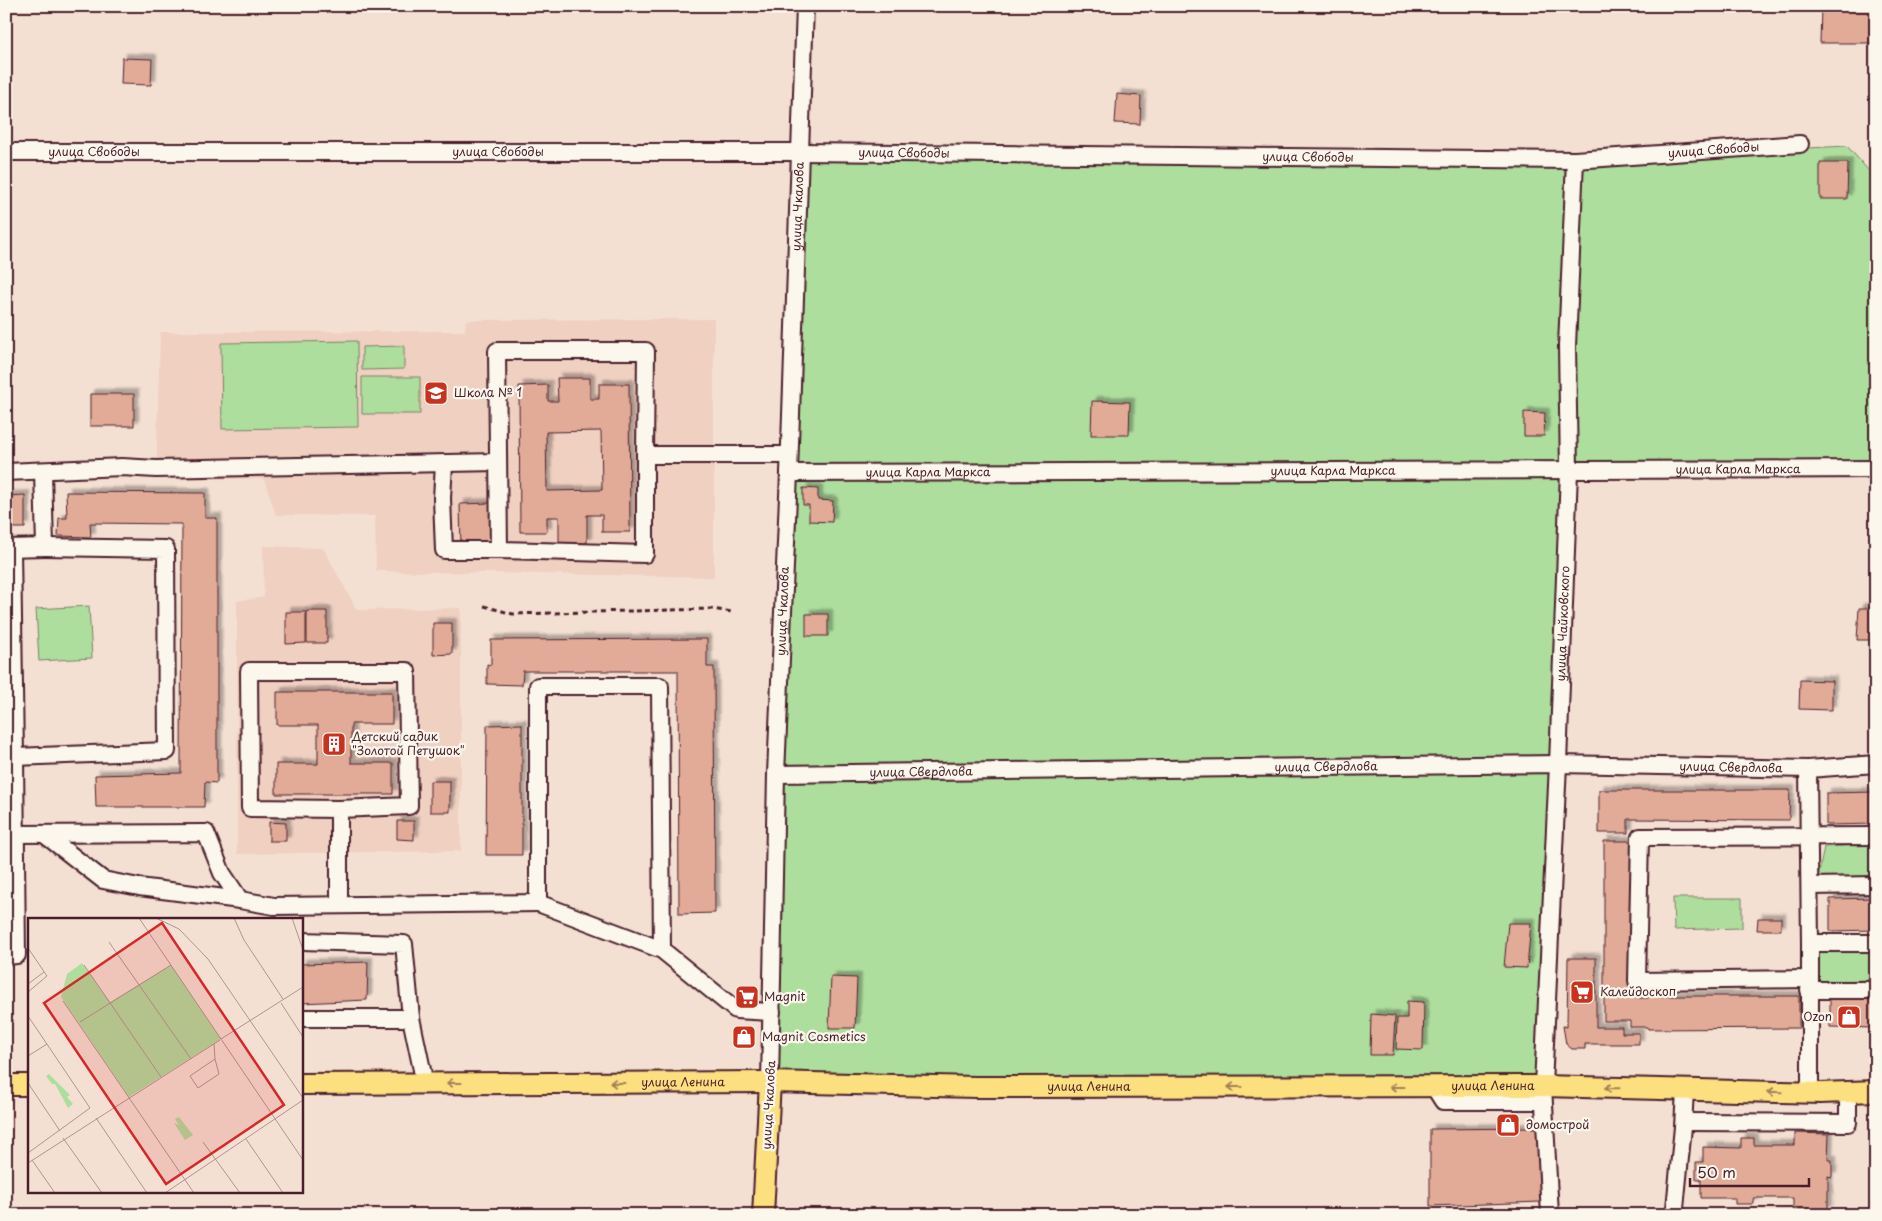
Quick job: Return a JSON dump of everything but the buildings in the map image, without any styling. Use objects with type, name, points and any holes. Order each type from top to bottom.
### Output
[{"type":"main road","name":"улица Ленина","points":[[302,1084],[770,1082],[986,1087],[1434,1087],[1543,1094],[1685,1090],[1876,1091]]},
{"type":"main road","name":"улица Чкалова","points":[[763,1215],[770,1082]]},
{"type":"main road","points":[[6,1085],[28,1085]]},
{"type":"street","name":"улица Чкалова","points":[[770,1082],[776,774],[789,473],[804,6]]},
{"type":"street","name":"улица Свободы","points":[[6,152],[800,152],[1575,160],[1800,144]]},
{"type":"street","name":"улица Чайковского","points":[[1550,1215],[1543,1094],[1569,471],[1567,346],[1575,160]]},
{"type":"street","points":[[444,464],[442,498],[444,550],[645,554],[646,351],[497,351],[499,550]]},
{"type":"street","points":[[646,454],[789,455]]},
{"type":"street","points":[[6,472],[122,467],[156,469],[498,462]]},
{"type":"street","name":"улица Карла Маркса","points":[[789,473],[1876,469]]},
{"type":"street","points":[[43,470],[45,547]]},
{"type":"street","points":[[6,956],[17,954],[15,756],[9,548],[166,549],[167,751],[15,756]]},
{"type":"street","points":[[249,671],[407,671],[409,806],[339,808],[250,808],[249,671]]},
{"type":"street","points":[[538,904],[538,686],[660,686],[662,950]]},
{"type":"street","name":"улица Свердлова","points":[[776,774],[1558,764],[1808,769],[1876,764]]},
{"type":"street","points":[[1808,769],[1810,1092]]},
{"type":"street","points":[[339,808],[339,905]]},
{"type":"street","points":[[15,834],[206,833],[222,872],[240,900]]},
{"type":"street","points":[[44,834],[102,880],[139,887],[274,906],[538,904],[662,950],[736,1010],[772,1012]]},
{"type":"street","points":[[1876,836],[1640,838],[1637,981],[1809,984],[1876,990]]},
{"type":"street","points":[[1810,886],[1876,885]]},
{"type":"street","points":[[302,941],[404,944],[411,1018],[424,1084]]},
{"type":"street","points":[[1810,943],[1876,943]]},
{"type":"street","points":[[302,1018],[411,1018]]},
{"type":"street","points":[[1676,1215],[1674,1208],[1684,1122],[1685,1090]]},
{"type":"street","points":[[1684,1122],[1848,1122],[1848,1092]]},
{"type":"path","points":[[484,606],[513,614],[710,609],[733,612]]},
{"type":"path","points":[[1873,1151],[1876,1207]]},
{"type":"shaded area","name":"Школа № 1","points":[[714,319],[714,577],[376,571],[375,516],[276,515],[264,479],[156,479],[160,332],[465,331],[466,320]]},
{"type":"shaded area","points":[[263,546],[323,548],[357,610],[461,608],[461,851],[237,854],[237,601],[264,597]]},
{"type":"green space","points":[[1847,146],[1876,179],[1876,469],[1569,471],[1543,1086],[770,1082],[800,152],[1575,160]]},
{"type":"green space","points":[[357,341],[358,427],[222,429],[221,343]]},
{"type":"green space","points":[[404,346],[404,369],[362,370],[362,347]]},
{"type":"green space","points":[[362,377],[420,377],[420,414],[362,414]]},
{"type":"green space","points":[[89,606],[92,658],[39,661],[36,609]]},
{"type":"green space","points":[[1876,844],[1876,877],[1818,878],[1824,847]]},
{"type":"green space","points":[[1673,898],[1742,898],[1742,928],[1674,930]]},
{"type":"green space","points":[[1876,948],[1876,980],[1818,981],[1818,949]]},
{"type":"place","name":"Школа № 1","points":[[436,393]]},
{"type":"place","name":"Детский садик \"Золотой Петушок\"","points":[[334,744]]},
{"type":"place","name":"Калейдоскоп","points":[[1582,992]]},
{"type":"place","name":"Magnit","points":[[747,997]]},
{"type":"place","name":"Ozon","points":[[1849,1017]]},
{"type":"place","name":"Magnit Cosmetics","points":[[744,1037]]},
{"type":"place","name":"домострой","points":[[1508,1125]]}]
